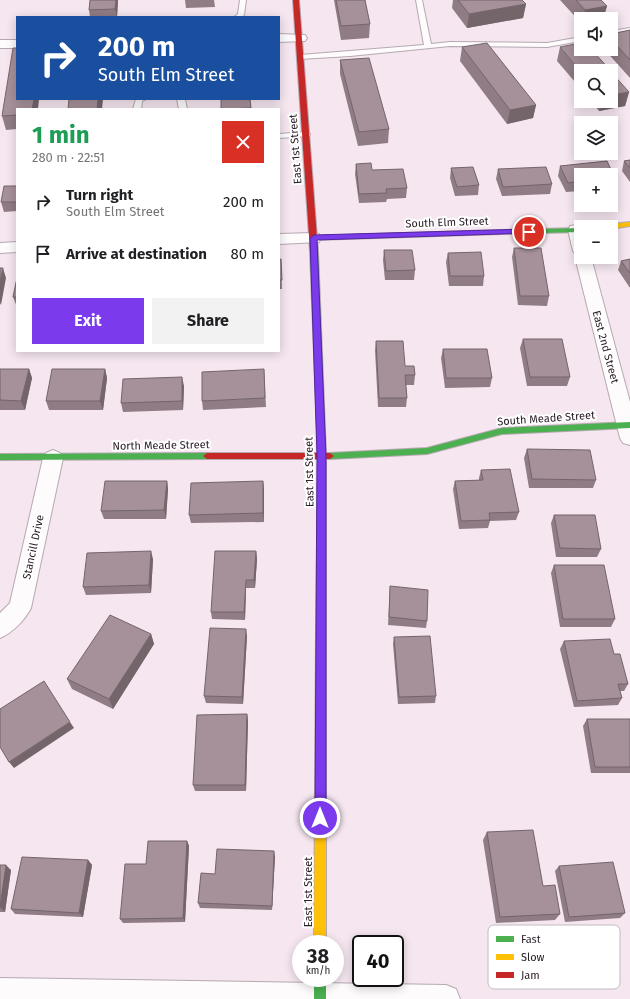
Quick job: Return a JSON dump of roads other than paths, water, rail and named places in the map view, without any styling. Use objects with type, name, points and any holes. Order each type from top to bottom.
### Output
[{"type":"street","name":"East 1st Street","points":[[296,0],[314,238],[322,456],[320,935]]},
{"type":"street","points":[[280,38],[300,38]]},
{"type":"street","points":[[0,44],[16,44]]},
{"type":"street","points":[[618,225],[630,224]]},
{"type":"street","name":"South Elm Street","points":[[314,238],[574,230]]},
{"type":"street","points":[[280,239],[314,238]]},
{"type":"street","points":[[0,248],[16,247]]},
{"type":"street","name":"East 2nd Street","points":[[585,264],[629,429]]},
{"type":"street","name":"South Meade Street","points":[[322,456],[426,451],[502,432],[629,429]]},
{"type":"street","name":"North Meade Street","points":[[0,457],[322,456]]},
{"type":"street","name":"Stancill Drive","points":[[0,628],[20,608],[52,458]]},
{"type":"street","points":[[0,992],[320,992],[446,999]]},
{"type":"lane","points":[[239,16],[241,15],[243,0]]},
{"type":"lane","points":[[419,0],[428,46]]},
{"type":"lane","points":[[618,32],[630,30]]},
{"type":"lane","points":[[300,57],[350,54],[450,44],[547,45],[574,39]]},
{"type":"lane","points":[[280,136],[306,134]]}]
